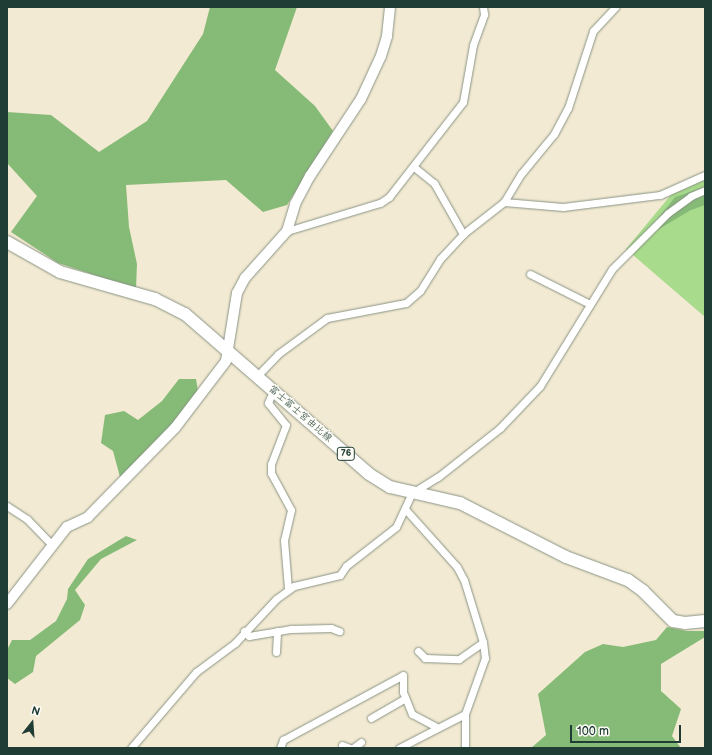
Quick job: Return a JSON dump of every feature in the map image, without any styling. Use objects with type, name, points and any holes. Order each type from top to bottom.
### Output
[{"type":"main road","name":"富士富士宮由比線","points":[[7,242],[60,272],[174,306],[369,474],[390,487],[412,493],[460,502],[566,557],[618,575],[643,591],[673,620],[685,623],[705,621]]},
{"type":"street","points":[[7,604],[26,581],[51,544],[66,527],[88,517],[175,428],[226,360],[229,352],[237,293],[245,278],[287,231],[295,204],[310,176],[365,92],[387,36],[390,7]]},
{"type":"street","points":[[287,231],[380,203],[389,197],[414,167],[463,102],[473,45],[484,14],[483,7]]},
{"type":"street","points":[[257,376],[278,354],[327,318],[406,303],[420,291],[440,259],[463,234],[504,202],[521,174],[554,134],[568,108],[593,31],[615,7]]},
{"type":"street","points":[[414,167],[434,183],[463,234]]},
{"type":"street","points":[[504,202],[564,207],[660,195],[705,175]]},
{"type":"street","points":[[131,748],[196,672],[235,642],[244,631],[288,589],[340,575],[346,566],[396,527],[406,510],[412,493],[438,477],[500,428],[540,386],[612,269],[668,213],[691,196],[705,190]]},
{"type":"street","points":[[530,274],[590,304]]},
{"type":"street","points":[[273,391],[268,404],[286,425],[271,464],[271,473],[291,510],[284,540],[288,589]]},
{"type":"street","points":[[7,506],[27,520],[51,544]]},
{"type":"street","points":[[406,510],[457,567],[464,580],[483,642],[485,658],[465,714],[465,748]]},
{"type":"street","points":[[244,631],[249,636],[277,631],[331,628],[339,631]]},
{"type":"street","points":[[276,652],[277,631]]},
{"type":"street","points":[[418,651],[425,658],[458,659],[483,642]]},
{"type":"street","points":[[280,748],[283,740],[403,675],[405,698],[412,714],[436,727]]},
{"type":"street","points":[[371,718],[405,698]]},
{"type":"street","points":[[399,748],[436,727],[465,714]]},
{"type":"street","points":[[342,745],[352,748],[361,742]]},
{"type":"green space","points":[[210,7],[297,7],[275,70],[315,106],[333,131],[287,205],[263,212],[226,180],[126,185],[129,227],[137,264],[136,289],[58,263],[11,232],[37,196],[7,163],[7,112],[51,115],[99,152],[147,121],[203,34]]},
{"type":"green space","points":[[705,177],[705,317],[626,249],[675,190]]},
{"type":"green space","points":[[705,187],[705,205],[691,210],[659,229],[656,221],[675,197]]},
{"type":"green space","points":[[179,379],[196,379],[198,391],[167,431],[120,477],[113,451],[101,443],[105,415],[124,411],[138,420],[162,401]]},
{"type":"green space","points":[[126,536],[137,540],[101,559],[75,590],[85,605],[80,620],[36,656],[33,672],[15,684],[7,678],[7,650],[12,640],[30,640],[56,621],[67,599],[68,589],[88,559]]},
{"type":"green space","points":[[667,627],[687,631],[705,631],[705,637],[661,664],[661,691],[681,709],[672,736],[681,748],[531,748],[546,735],[538,694],[585,652],[603,644],[623,647],[656,640]]}]
